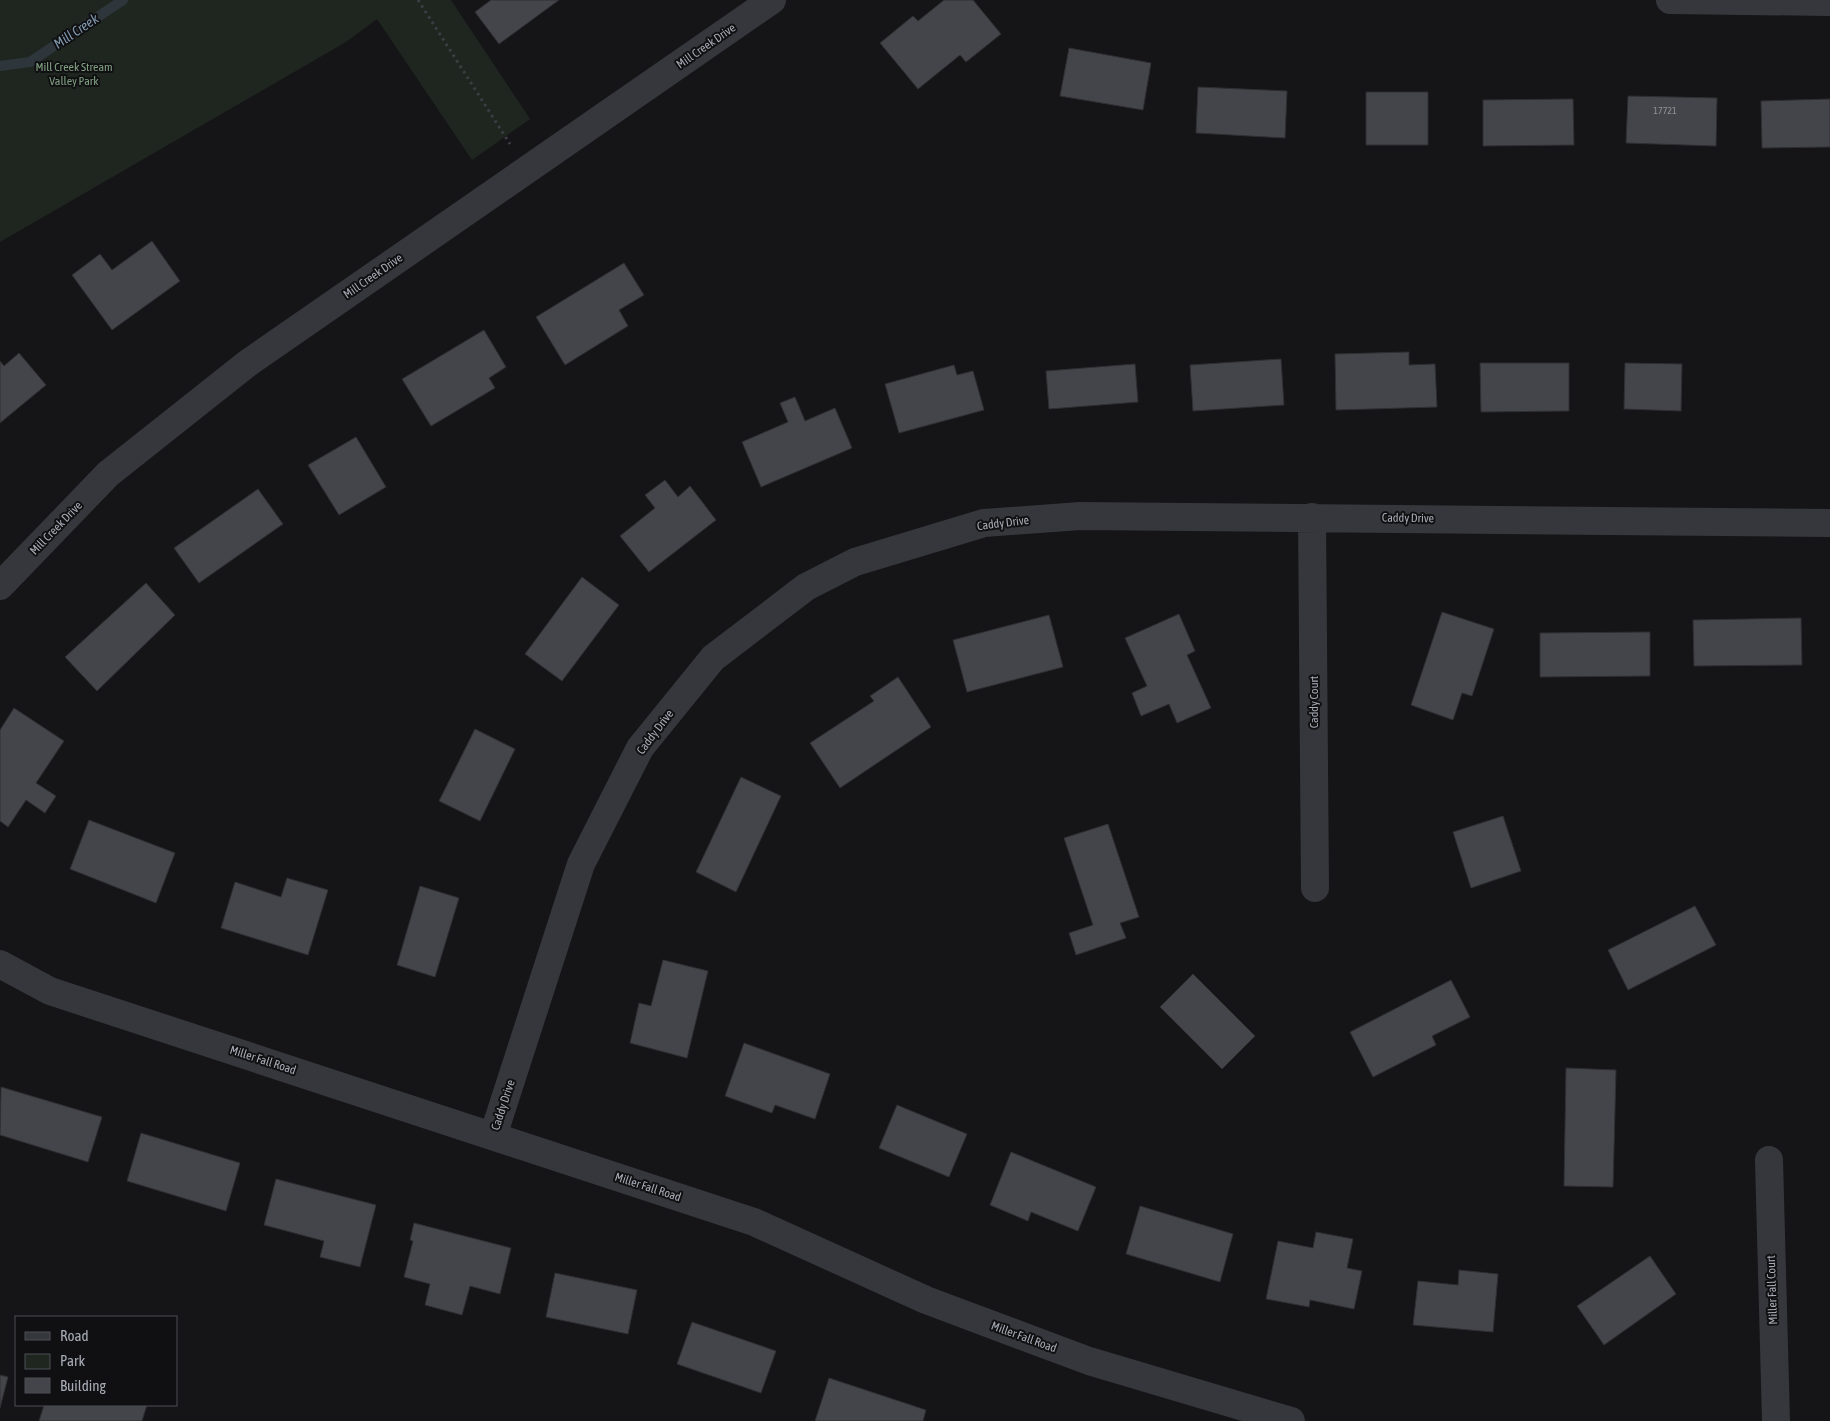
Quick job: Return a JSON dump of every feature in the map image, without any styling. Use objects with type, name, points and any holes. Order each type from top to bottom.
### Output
[{"type":"street","name":"Mill Creek Drive","points":[[0,586],[108,474],[248,363],[772,0]]},
{"type":"street","points":[[1670,0],[1830,2]]},
{"type":"street","name":"Caddy Drive","points":[[493,1136],[582,864],[640,748],[713,658],[806,587],[855,562],[984,523],[1080,516],[1830,523]]},
{"type":"street","name":"Caddy Court","points":[[1312,517],[1315,888]]},
{"type":"street","name":"Miller Fall Road","points":[[0,964],[50,991],[754,1222],[926,1300],[1089,1361],[1291,1421]]},
{"type":"street","name":"Miller Fall Court","points":[[1769,1160],[1776,1421]]},
{"type":"path","points":[[418,0],[526,170]]},
{"type":"green space","name":"Mill Creek Stream Valley Park","points":[[0,0],[451,0],[530,119],[472,160],[377,19],[346,42],[0,242]]},
{"type":"building","points":[[491,0],[559,0],[499,44],[475,12]]},
{"type":"building","points":[[944,0],[973,0],[1001,34],[966,62],[960,55],[918,89],[880,43],[913,16],[918,21]]},
{"type":"building","points":[[1069,48],[1151,63],[1143,110],[1060,96]]},
{"type":"building","points":[[1198,87],[1287,91],[1285,138],[1196,133]]},
{"type":"building","points":[[1366,92],[1428,92],[1428,145],[1366,145]]},
{"type":"building","points":[[1628,96],[1717,98],[1716,146],[1626,143]]},
{"type":"building","points":[[1573,99],[1574,145],[1483,146],[1483,100]]},
{"type":"building","points":[[1830,99],[1830,147],[1762,148],[1761,101]]},
{"type":"building","points":[[152,241],[180,281],[112,330],[72,275],[100,254],[112,270]]},
{"type":"building","points":[[624,263],[644,295],[619,310],[628,326],[565,365],[536,317]]},
{"type":"building","points":[[484,330],[506,367],[489,378],[495,388],[431,426],[402,379]]},
{"type":"building","points":[[1409,352],[1409,365],[1435,364],[1437,407],[1336,410],[1335,354]]},
{"type":"building","points":[[19,353],[46,385],[0,423],[0,361],[4,366]]},
{"type":"building","points":[[1281,359],[1284,405],[1193,411],[1190,365]]},
{"type":"building","points":[[1480,363],[1569,363],[1569,411],[1481,412]]},
{"type":"building","points":[[1625,363],[1682,364],[1681,411],[1624,409]]},
{"type":"building","points":[[1135,364],[1138,402],[1049,409],[1046,371]]},
{"type":"building","points":[[954,365],[957,375],[973,371],[984,410],[899,433],[885,384]]},
{"type":"building","points":[[795,397],[805,421],[835,408],[852,448],[761,487],[742,442],[788,422],[780,403]]},
{"type":"building","points":[[356,437],[386,487],[339,515],[308,465]]},
{"type":"building","points":[[665,480],[678,497],[690,486],[716,520],[649,572],[620,536],[655,508],[645,495]]},
{"type":"building","points":[[258,489],[283,524],[199,583],[174,548]]},
{"type":"building","points":[[582,577],[619,605],[562,681],[525,654]]},
{"type":"building","points":[[146,583],[175,615],[97,691],[65,657]]},
{"type":"building","points":[[1442,612],[1494,629],[1472,696],[1462,693],[1453,720],[1411,705]]},
{"type":"building","points":[[1179,614],[1195,651],[1187,655],[1211,708],[1177,723],[1169,704],[1141,716],[1132,693],[1147,686],[1125,638]]},
{"type":"building","points":[[1049,615],[1063,667],[967,692],[953,640]]},
{"type":"building","points":[[1801,618],[1802,665],[1694,666],[1693,620]]},
{"type":"building","points":[[1650,632],[1650,676],[1540,677],[1540,633]]},
{"type":"building","points":[[898,677],[931,727],[840,788],[810,743],[874,701],[870,696]]},
{"type":"building","points":[[14,708],[64,741],[36,783],[56,796],[45,813],[26,800],[8,827],[0,821],[0,730]]},
{"type":"building","points":[[475,729],[515,749],[480,821],[439,801]]},
{"type":"building","points":[[741,777],[781,796],[736,892],[696,872]]},
{"type":"building","points":[[1503,816],[1521,871],[1471,888],[1453,832]]},
{"type":"building","points":[[89,820],[175,853],[156,903],[70,869]]},
{"type":"building","points":[[1108,824],[1139,917],[1120,923],[1126,938],[1076,955],[1069,933],[1093,925],[1064,838]]},
{"type":"building","points":[[287,878],[328,890],[308,955],[221,928],[235,882],[281,897]]},
{"type":"building","points":[[420,886],[459,898],[435,977],[397,965]]},
{"type":"building","points":[[1695,906],[1716,945],[1628,990],[1608,950]]},
{"type":"building","points":[[663,960],[708,971],[687,1058],[630,1043],[639,1003],[651,1006]]},
{"type":"building","points":[[1193,974],[1255,1036],[1222,1069],[1160,1007]]},
{"type":"building","points":[[1451,980],[1470,1017],[1432,1036],[1436,1045],[1373,1077],[1350,1032]]},
{"type":"building","points":[[744,1043],[830,1074],[815,1119],[775,1105],[772,1113],[725,1096]]},
{"type":"building","points":[[1566,1068],[1616,1070],[1613,1187],[1564,1186]]},
{"type":"building","points":[[1,1087],[102,1117],[88,1162],[0,1135]]},
{"type":"building","points":[[897,1105],[967,1134],[949,1177],[879,1148]]},
{"type":"building","points":[[141,1133],[240,1163],[226,1211],[127,1181]]},
{"type":"building","points":[[1011,1152],[1096,1187],[1078,1231],[1031,1212],[1028,1221],[990,1205]]},
{"type":"building","points":[[276,1179],[376,1205],[360,1267],[320,1257],[324,1241],[264,1225]]},
{"type":"building","points":[[1140,1206],[1233,1234],[1220,1282],[1126,1254]]},
{"type":"building","points":[[414,1223],[511,1248],[500,1294],[470,1286],[462,1315],[425,1305],[430,1284],[404,1277],[413,1241],[410,1240]]},
{"type":"building","points":[[1316,1232],[1353,1239],[1347,1268],[1362,1271],[1354,1309],[1310,1300],[1309,1307],[1266,1299],[1278,1241],[1313,1248]]},
{"type":"building","points":[[1650,1256],[1676,1294],[1604,1345],[1577,1306]]},
{"type":"building","points":[[1459,1270],[1498,1274],[1493,1332],[1413,1325],[1418,1281],[1458,1285]]},
{"type":"building","points":[[555,1273],[637,1290],[628,1334],[546,1317]]},
{"type":"building","points":[[692,1322],[776,1351],[761,1393],[677,1364]]},
{"type":"building","points":[[0,1375],[8,1377],[0,1408]]},
{"type":"building","points":[[829,1378],[926,1410],[923,1421],[815,1421]]},
{"type":"building","points":[[44,1406],[147,1406],[142,1421],[39,1421]]},
{"type":"waterway","name":"Mill Creek","points":[[0,66],[30,62],[123,0]]}]
